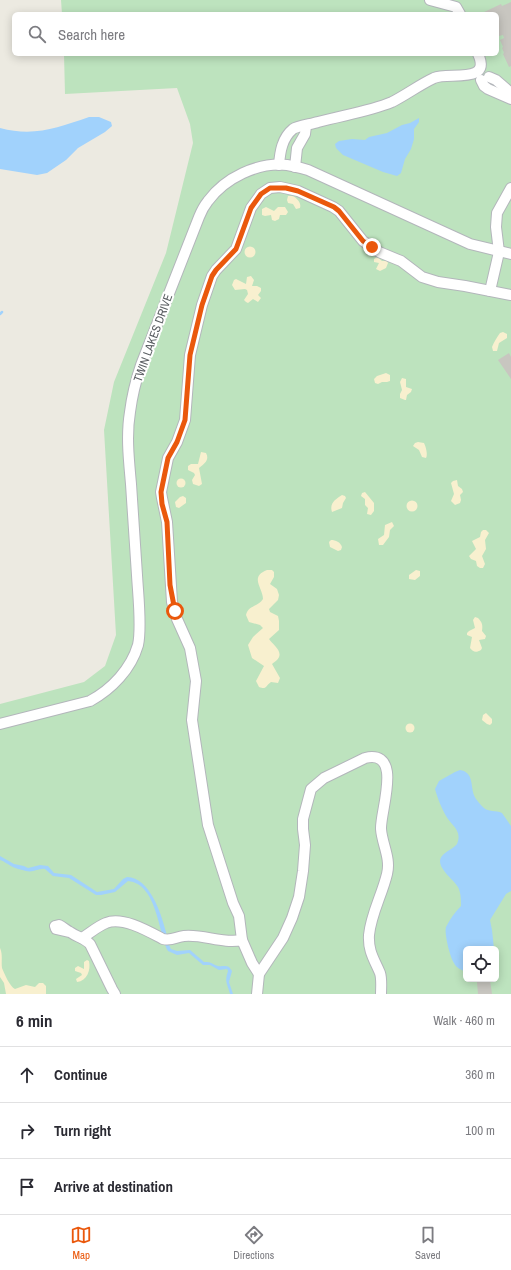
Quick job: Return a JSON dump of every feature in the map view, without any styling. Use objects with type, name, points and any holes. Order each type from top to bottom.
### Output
[{"type":"street","points":[[430,0],[456,7],[459,12]]},
{"type":"street","points":[[279,165],[281,146],[291,130],[296,126],[306,126],[378,107],[393,101],[435,78],[446,76],[467,76],[475,73],[480,70],[481,66],[479,56]]},
{"type":"street","points":[[508,90],[496,80],[485,78],[484,86],[511,99]]},
{"type":"street","points":[[295,167],[297,148],[305,134],[306,126]]},
{"type":"street","name":"TWIN LAKES DRIVE","points":[[0,724],[90,701],[106,691],[116,681],[132,659],[139,637],[138,590],[129,452],[129,413],[138,375],[199,217],[207,202],[224,185],[247,171],[263,166],[279,165],[308,170],[470,244],[511,254]]},
{"type":"street","points":[[259,974],[252,963],[242,940],[239,916],[233,903],[208,825],[192,720],[196,681],[190,648],[177,619],[172,602],[168,528],[162,498],[162,486],[168,458],[177,442],[185,420],[190,355],[202,305],[212,276],[239,244],[251,208],[261,194],[270,188],[280,187],[298,191],[334,207],[339,211],[363,241],[379,252],[401,260],[422,277],[438,282],[511,295]]},
{"type":"street","points":[[492,292],[499,252],[496,227],[497,213],[511,188]]},
{"type":"street","points":[[257,994],[259,974],[283,938],[299,897],[305,845],[303,819],[311,789],[324,778],[364,758],[374,756],[383,762],[387,770],[386,800],[381,829],[388,859],[388,867],[386,879],[370,923],[369,936],[369,945],[372,957],[380,974],[381,994]]},
{"type":"street","points":[[82,938],[107,922],[118,920],[129,923],[165,940],[185,936],[229,942],[242,940]]},
{"type":"street","points":[[69,932],[82,938],[90,944],[115,994]]},
{"type":"green space","points":[[61,0],[511,0],[511,994],[0,994],[0,704],[84,682],[105,666],[116,635],[104,430],[114,382],[166,253],[193,143],[190,124],[177,88],[65,94],[64,56],[499,56],[499,12],[62,12]]},
{"type":"sand","points":[[288,196],[292,196],[297,199],[300,204],[300,208],[296,209],[293,204],[288,203]]},
{"type":"sand","points":[[266,207],[274,211],[278,207],[285,207],[288,212],[286,215],[280,215],[279,219],[275,221],[272,220],[271,215],[262,215],[262,209]]},
{"type":"sand","points":[[248,247],[252,247],[254,248],[254,256],[248,257],[245,254],[245,250]]},
{"type":"sand","points":[[377,257],[382,261],[387,261],[388,263],[386,268],[380,271],[376,269],[379,263],[374,262],[374,259]]},
{"type":"sand","points":[[251,276],[254,280],[252,286],[261,288],[258,295],[261,298],[258,302],[253,299],[248,303],[244,300],[248,294],[247,290],[235,290],[232,285],[236,279],[246,284],[247,277]]},
{"type":"sand","points":[[503,332],[507,334],[507,338],[499,343],[497,351],[493,351],[492,347],[495,341],[500,333]]},
{"type":"sand","points":[[386,373],[390,375],[390,381],[378,384],[375,383],[374,379],[377,376]]},
{"type":"sand","points":[[402,378],[406,379],[406,387],[412,389],[407,395],[406,400],[400,398],[402,390],[400,382]]},
{"type":"sand","points":[[418,442],[424,443],[427,455],[426,458],[422,457],[419,450],[413,446]]},
{"type":"sand","points":[[201,452],[206,453],[207,458],[206,462],[199,468],[202,484],[199,486],[193,484],[192,480],[195,475],[188,470],[188,466],[191,464],[198,464]]},
{"type":"sand","points":[[181,478],[186,483],[181,488],[176,483]]},
{"type":"sand","points":[[457,480],[458,486],[463,492],[460,495],[460,503],[455,505],[451,501],[454,494],[451,483]]},
{"type":"sand","points":[[365,492],[374,503],[374,511],[371,515],[367,514],[368,508],[365,505],[365,499],[361,496],[362,493]]},
{"type":"sand","points":[[342,495],[346,498],[342,508],[332,512],[332,504]]},
{"type":"sand","points":[[183,496],[186,498],[186,503],[179,508],[176,507],[175,502]]},
{"type":"sand","points":[[410,501],[414,501],[416,502],[416,510],[410,511],[407,508],[407,504]]},
{"type":"sand","points":[[392,522],[394,526],[390,530],[389,537],[383,545],[379,545],[378,539],[384,535],[385,525]]},
{"type":"sand","points":[[483,530],[486,530],[489,533],[485,540],[486,549],[482,556],[485,564],[483,568],[480,568],[477,566],[476,561],[471,559],[469,556],[476,549],[472,541],[480,537]]},
{"type":"sand","points":[[331,540],[339,543],[342,547],[341,550],[338,551],[330,547],[329,542]]},
{"type":"sand","points":[[267,570],[272,570],[274,572],[274,577],[270,584],[277,589],[279,595],[278,600],[269,609],[270,612],[278,616],[279,630],[269,639],[280,654],[277,660],[272,664],[280,678],[278,683],[271,682],[263,688],[259,687],[256,681],[264,666],[252,658],[248,645],[253,637],[263,628],[260,625],[249,622],[246,615],[249,609],[261,602],[263,599],[258,579],[262,573]]},
{"type":"sand","points":[[416,570],[420,571],[420,576],[415,580],[409,579],[409,575]]},
{"type":"sand","points":[[475,617],[481,622],[482,631],[486,636],[485,639],[479,640],[482,648],[476,652],[470,648],[472,637],[467,635],[469,631],[475,628],[473,620]]},
{"type":"sand","points":[[486,713],[492,719],[492,723],[490,725],[482,720],[483,715]]},
{"type":"sand","points":[[410,723],[415,728],[410,733],[405,728]]},
{"type":"sand","points":[[0,948],[2,968],[7,980],[13,988],[15,989],[26,985],[35,987],[39,983],[43,983],[46,986],[46,994],[6,994],[4,983],[0,977]]},
{"type":"sand","points":[[87,960],[89,961],[88,974],[83,980],[77,982],[76,979],[82,975],[81,973],[75,971],[75,968],[78,966],[84,969],[84,962]]},
{"type":"water","points":[[89,117],[99,117],[111,122],[112,126],[105,132],[78,148],[66,160],[47,173],[37,175],[0,169],[0,128],[24,132],[45,130]]},
{"type":"water","points":[[419,118],[419,122],[414,129],[414,139],[411,149],[405,159],[401,173],[397,176],[383,172],[343,155],[336,148],[335,144],[339,141],[352,139],[365,140],[369,137],[387,133]]},
{"type":"water","points":[[460,770],[467,773],[469,775],[476,799],[484,808],[502,813],[511,826],[511,891],[506,894],[490,920],[494,946],[463,946],[463,971],[459,969],[452,960],[446,934],[446,927],[461,906],[460,892],[458,887],[440,864],[442,856],[457,844],[459,836],[457,830],[444,812],[435,789],[439,781]]},
{"type":"water","points":[[0,856],[14,864],[28,868],[40,865],[48,866],[54,873],[71,875],[97,892],[114,889],[123,879],[127,877],[142,883],[158,907],[171,949],[177,951],[190,950],[204,962],[229,967],[232,971],[229,982],[233,994],[230,994],[227,983],[227,969],[219,970],[210,965],[203,965],[189,953],[177,955],[168,951],[151,899],[145,890],[138,884],[128,881],[115,892],[96,895],[69,878],[53,876],[45,869],[29,871],[12,867],[0,860]]},
{"type":"building","points":[[511,2],[511,66],[509,67],[503,54],[503,47],[500,40],[504,38],[503,35],[499,36],[499,12],[484,12],[501,4],[502,6]]},
{"type":"building","points":[[509,353],[511,357],[511,379],[498,360]]},
{"type":"building","points":[[477,982],[490,982],[492,994],[478,994]]},
{"type":"route","points":[[175,611],[172,602],[170,585],[169,539],[161,492],[168,458],[177,442],[186,416],[190,355],[202,305],[212,276],[239,244],[251,208],[265,190],[275,187],[298,191],[334,207],[339,211],[363,241],[372,247]]}]
